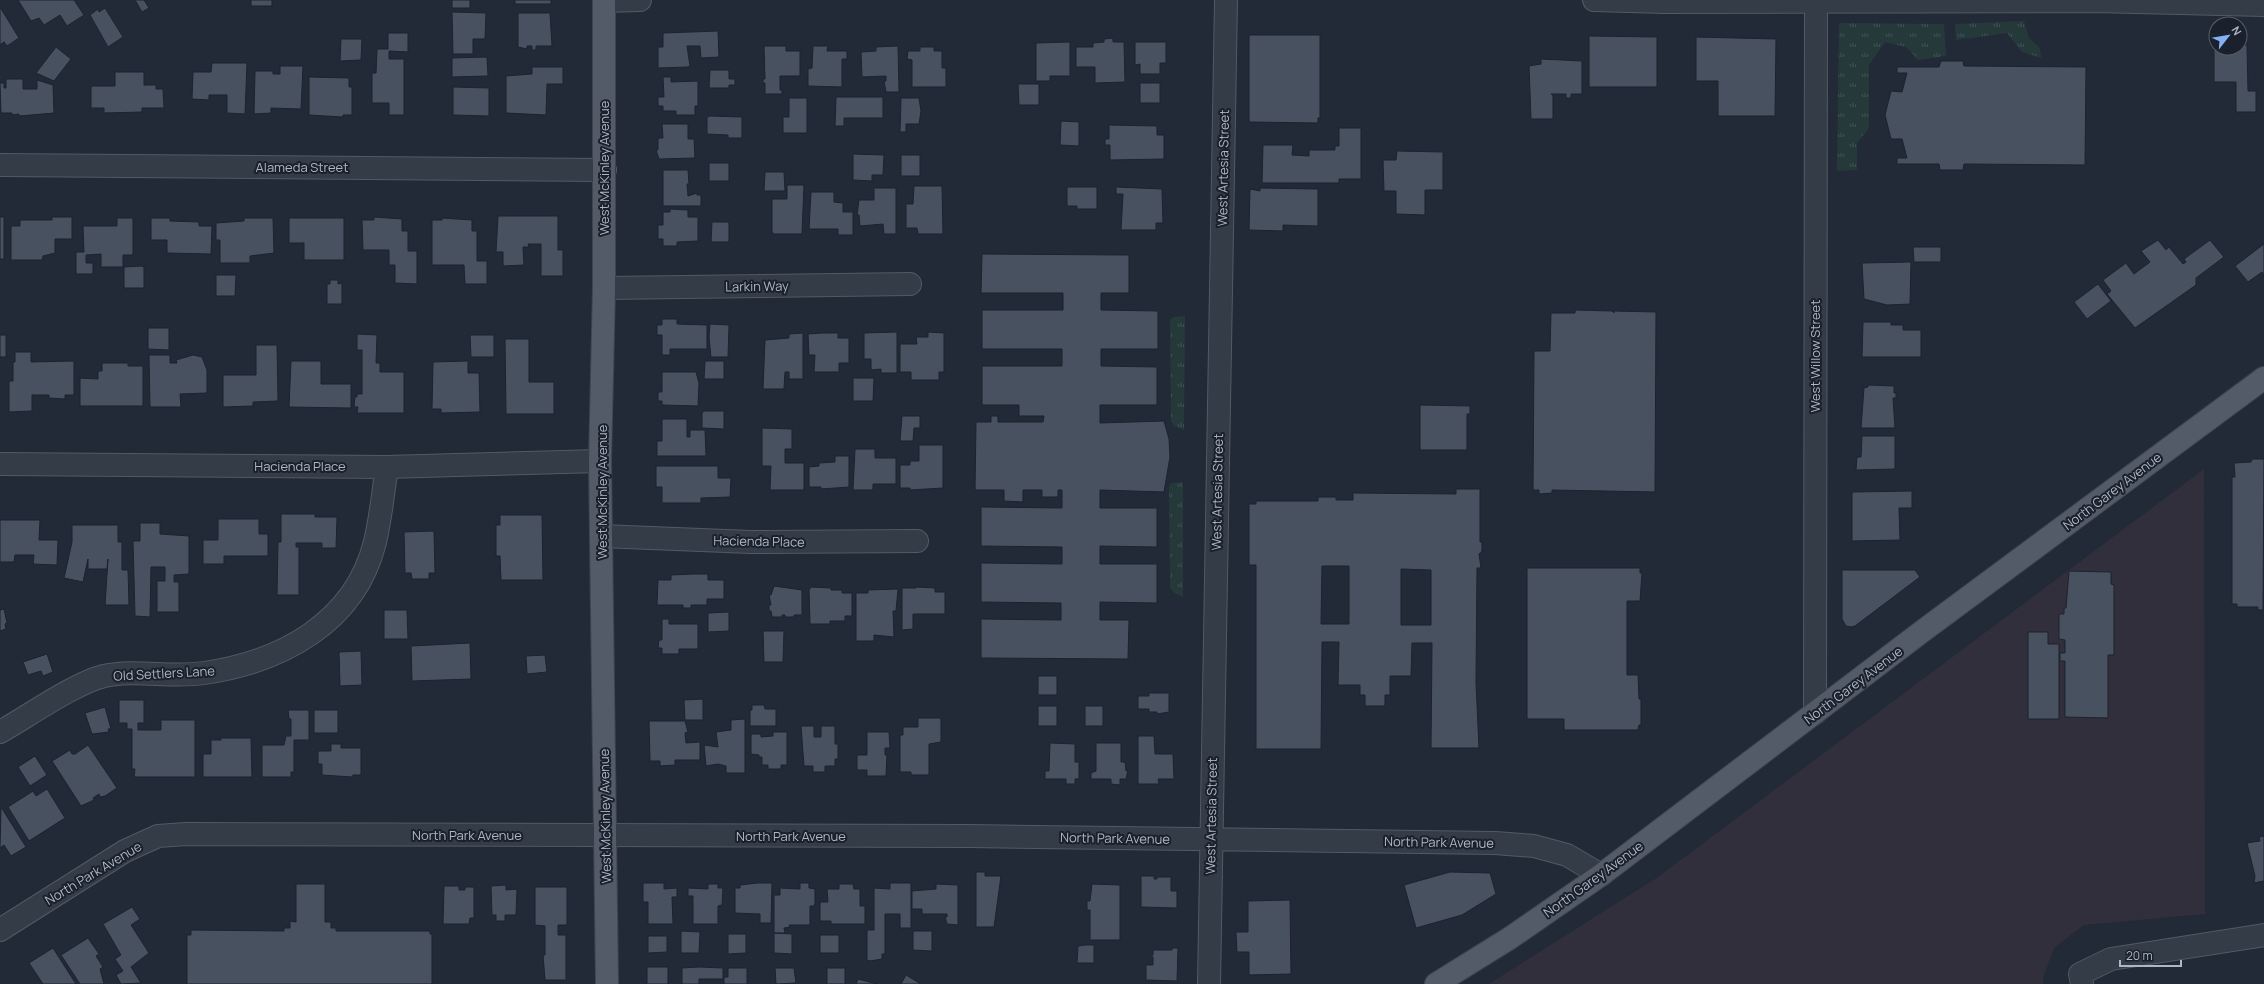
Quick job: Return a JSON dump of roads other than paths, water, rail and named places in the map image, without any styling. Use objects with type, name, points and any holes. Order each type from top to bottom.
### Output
[{"type":"main road","name":"West McKinley Avenue","points":[[604,0],[604,288],[600,461],[606,835],[606,984]]},
{"type":"main road","name":"North Garey Avenue","points":[[1436,984],[1510,938],[1601,875],[1815,713],[2264,378]]},
{"type":"street","points":[[604,0],[640,0]]},
{"type":"street","name":"West Artesia Street","points":[[1209,984],[1210,839],[1226,0]]},
{"type":"street","points":[[1594,0],[1665,2],[1816,0],[2096,1],[2264,5]]},
{"type":"street","name":"West Willow Street","points":[[1815,713],[1816,0]]},
{"type":"street","name":"Alameda Street","points":[[0,165],[604,170]]},
{"type":"street","name":"Larkin Way","points":[[604,288],[910,284]]},
{"type":"street","name":"Hacienda Place","points":[[0,464],[387,467],[600,461]]},
{"type":"street","name":"Old Settlers Lane","points":[[0,732],[79,686],[104,676],[202,674],[248,665],[284,651],[308,636],[335,616],[352,594],[366,565],[375,542],[387,467]]},
{"type":"street","name":"Hacienda Place","points":[[602,536],[751,542],[917,541]]},
{"type":"street","name":"North Park Avenue","points":[[0,930],[125,851],[158,836],[186,834],[1210,839],[1495,843],[1534,846],[1567,855],[1601,875]]},
{"type":"street","points":[[2081,979],[2111,959],[2264,935]]}]
